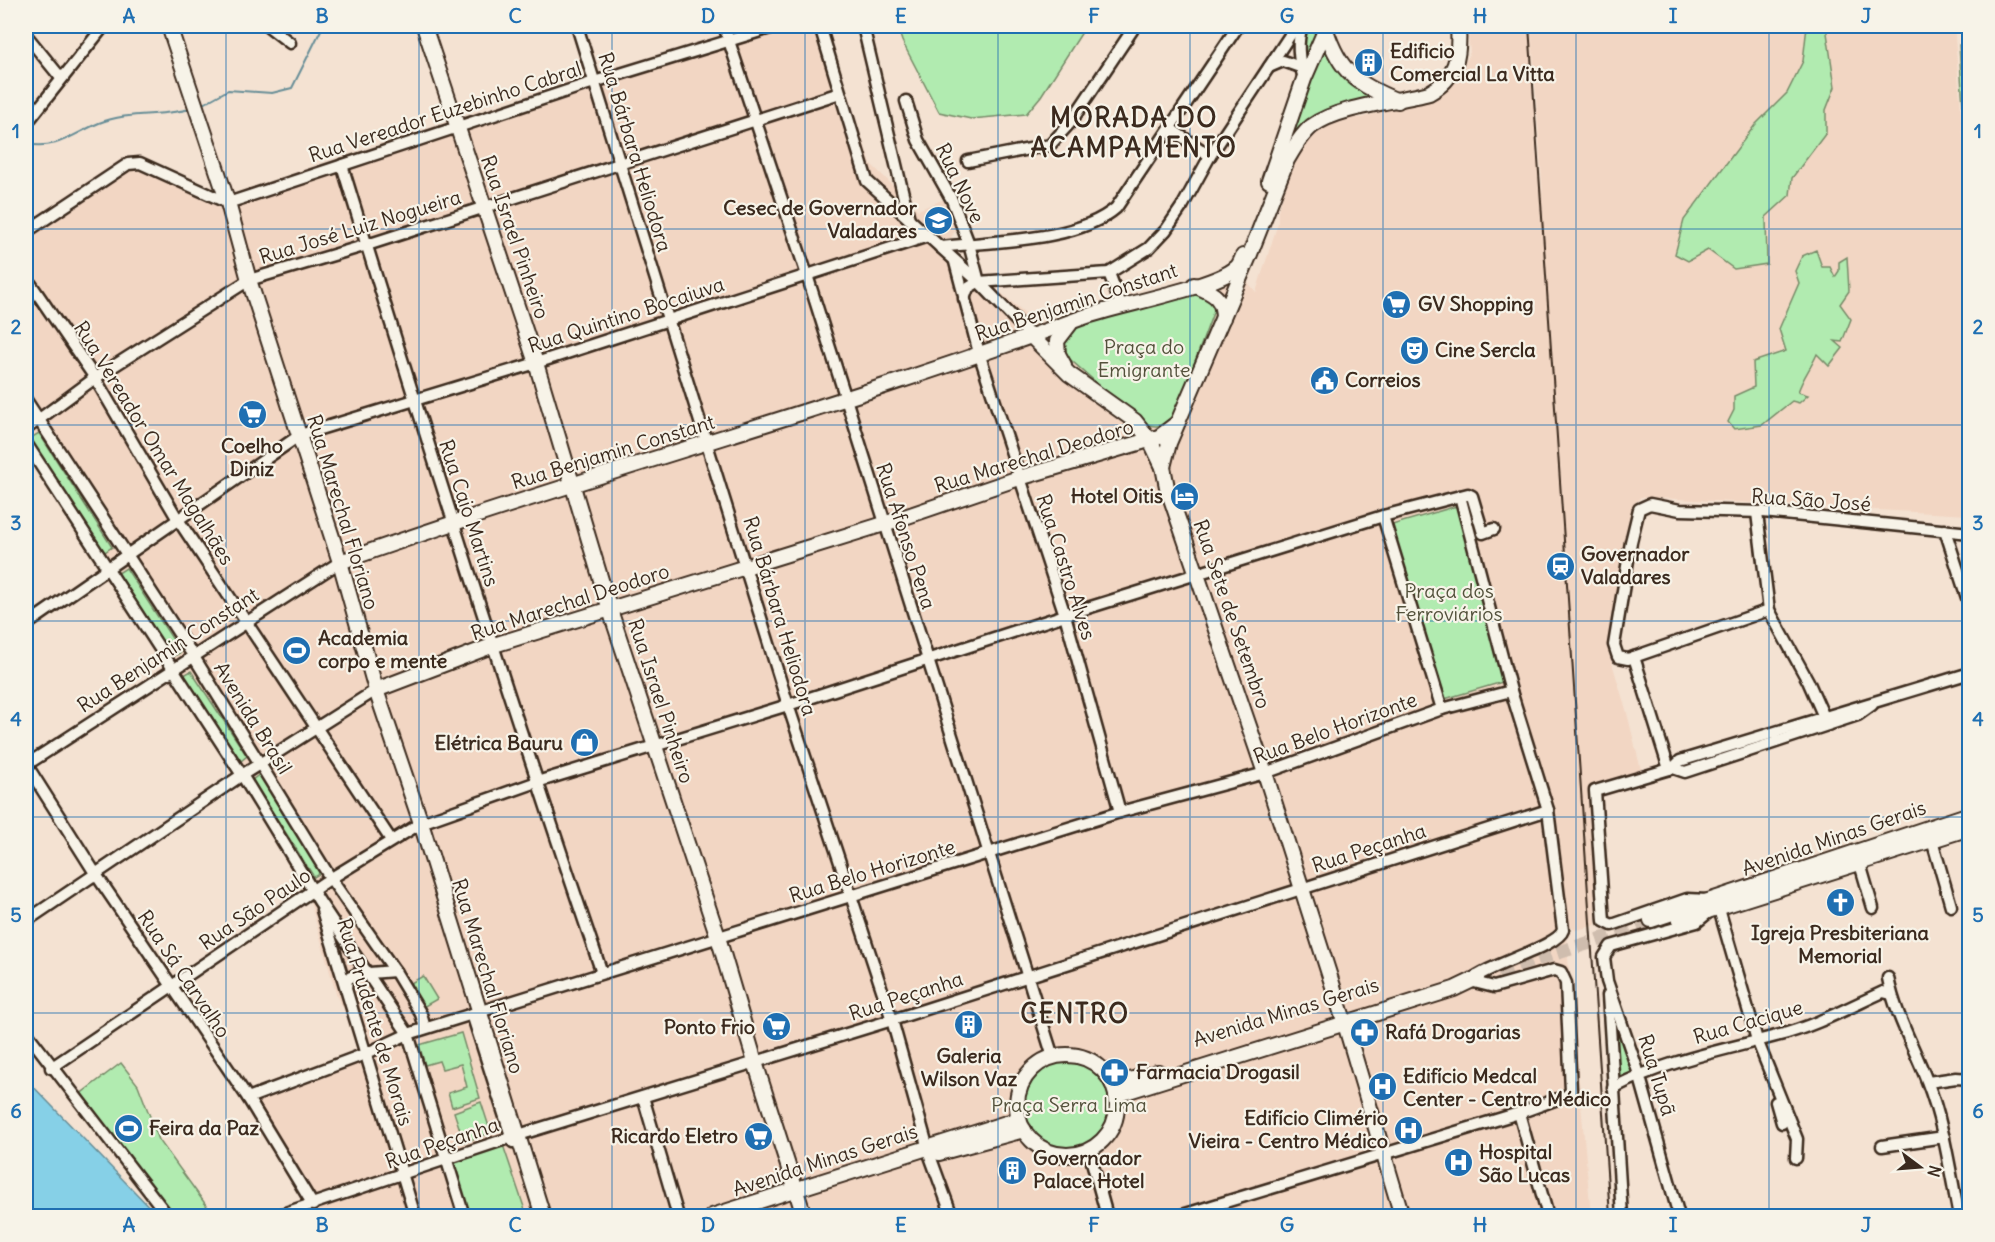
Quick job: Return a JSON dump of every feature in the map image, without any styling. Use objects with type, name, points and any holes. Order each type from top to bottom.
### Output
[{"type":"main road","name":"Rua Marechal Floriano","points":[[169,26],[228,203],[249,280],[300,435],[376,690],[421,823],[514,1137],[543,1216]]},
{"type":"main road","name":"Rua Israel Pinheiro","points":[[424,26],[536,363],[571,485],[718,937],[804,1216]]},
{"type":"main road","name":"Rua Sete de Setembro","points":[[1402,1216],[1343,1019],[1265,773],[1199,574],[1167,487],[1163,467],[1169,442],[1223,320],[1287,160],[1301,137],[1312,127],[1328,118],[1429,93],[1447,80],[1457,60],[1458,26]]},
{"type":"main road","points":[[1302,73],[1327,28]]},
{"type":"main road","points":[[1327,28],[1337,59],[1349,75],[1370,89],[1398,101]]},
{"type":"main road","name":"Rua Benjamin Constant","points":[[339,562],[453,522],[706,444],[1032,337],[1082,317],[1194,285],[1232,271],[1239,265],[1244,253],[1302,73]]},
{"type":"main road","points":[[1194,285],[1219,297],[1223,320]]},
{"type":"main road","points":[[1069,374],[1058,354],[1057,341],[1070,324],[1082,317]]},
{"type":"main road","points":[[1032,337],[1069,374],[1135,422],[1150,440],[1168,432],[1181,419]]},
{"type":"main road","name":"Rua Marechal Deodoro","points":[[376,690],[494,645],[884,524],[1019,478],[1150,440],[1163,467]]},
{"type":"main road","name":"Avenida Minas Gerais","points":[[1653,924],[1713,907],[1858,858],[1970,814]]},
{"type":"main road","name":"Avenida Minas Gerais","points":[[1858,858],[1970,828]]},
{"type":"main road","name":"Avenida Minas Gerais","points":[[1115,1090],[1343,1019],[1454,989],[1473,980]]},
{"type":"main road","points":[[1053,1057],[1080,1057],[1093,1062],[1104,1071],[1115,1090],[1117,1111],[1112,1127],[1103,1141],[1089,1150],[1075,1155],[1060,1155],[1046,1151],[1033,1142],[1022,1124],[1019,1093],[1024,1081],[1031,1071],[1053,1057]]},
{"type":"main road","name":"Avenida Minas Gerais","points":[[712,1216],[797,1193],[1022,1124]]},
{"type":"main road","name":"Avenida Minas Gerais","points":[[736,1216],[797,1193]]},
{"type":"street","points":[[26,124],[104,26]]},
{"type":"street","points":[[268,26],[290,43]]},
{"type":"street","name":"Rua Bárbara Heliodora","points":[[577,26],[788,705],[892,1020],[929,1152],[952,1216]]},
{"type":"street","name":"Rua Afonso Pena","points":[[724,26],[807,275],[843,398],[1029,975],[1053,1057]]},
{"type":"street","name":"Rua Vereador Euzebinho Cabral","points":[[228,203],[594,82],[777,26]]},
{"type":"street","points":[[820,26],[867,181],[980,282],[1032,337]]},
{"type":"street","points":[[863,26],[910,219]]},
{"type":"street","points":[[968,161],[1050,145],[1070,123],[1136,26]]},
{"type":"street","points":[[940,247],[1062,233],[1104,218],[1116,208],[1238,26]]},
{"type":"street","points":[[964,299],[968,288],[980,282],[1109,273],[1133,260],[1166,230],[1210,156],[1296,26]]},
{"type":"street","points":[[1302,26],[1299,41],[1302,73]]},
{"type":"street","points":[[26,35],[61,78]]},
{"type":"street","points":[[1269,67],[1283,61],[1302,73]]},
{"type":"street","name":"Rua José Luiz Nogueira","points":[[26,429],[95,378],[249,280],[366,246],[840,93]]},
{"type":"street","name":"Rua Nove","points":[[906,101],[918,140],[952,200],[969,244],[980,282]]},
{"type":"street","points":[[1171,129],[1210,156]]},
{"type":"street","points":[[26,232],[134,162],[228,203]]},
{"type":"street","name":"Rua Caio Martins","points":[[342,165],[413,400],[537,782],[602,973]]},
{"type":"street","name":"Rua Quintino Bocaiuva","points":[[26,624],[300,435],[536,363],[928,236]]},
{"type":"street","name":"Rua Castro Alves","points":[[955,262],[979,353],[1065,615],[1120,812]]},
{"type":"street","points":[[1109,273],[1121,305]]},
{"type":"street","name":"Rua Vereador Omar Magalhães","points":[[26,277],[95,378],[177,518],[391,840]]},
{"type":"street","name":"Avenida Brasil","points":[[26,400],[194,657],[328,878],[395,971],[421,1014],[425,1028]]},
{"type":"street","points":[[26,443],[242,774],[319,901],[408,1034],[464,1216]]},
{"type":"street","points":[[1460,496],[1511,691],[1548,810]]},
{"type":"street","name":"Rua São Paulo","points":[[51,1068],[313,891],[328,878],[421,823],[537,782],[655,747],[926,659],[1383,516],[1460,496],[1472,496],[1483,532],[1494,529]]},
{"type":"street","name":"Rua São José","points":[[1634,657],[1620,658],[1616,654],[1614,645],[1637,515],[1642,507],[1650,504],[1680,510],[1847,519],[1970,533]]},
{"type":"street","points":[[1756,513],[1769,610],[1808,681],[1824,717]]},
{"type":"street","points":[[1383,516],[1442,709]]},
{"type":"street","points":[[1945,530],[1970,607]]},
{"type":"street","name":"Rua Benjamin Constant","points":[[26,764],[339,562]]},
{"type":"street","points":[[1671,769],[1634,657],[1769,610]]},
{"type":"street","points":[[1671,769],[1680,761],[1824,717],[1875,704],[1970,673]]},
{"type":"street","name":"Rua Marechal Deodoro","points":[[26,921],[242,774],[376,690]]},
{"type":"street","name":"Rua Belo Horizonte","points":[[248,1098],[365,1054],[425,1028],[1120,812],[1265,773],[1442,709],[1511,691]]},
{"type":"street","points":[[1671,769],[1685,772],[1858,715],[1875,704]]},
{"type":"street","name":"Rua Sá Carvalho","points":[[26,764],[95,873],[248,1098],[313,1204]]},
{"type":"street","name":"Avenida Minas Gerais","points":[[1671,769],[1595,791],[1603,919],[1608,924],[1687,900],[1713,907]]},
{"type":"street","name":"Avenida Minas Gerais","points":[[1473,980],[1491,966],[1554,942],[1563,930],[1548,810]]},
{"type":"street","name":"Rua Peçanha","points":[[276,1216],[403,1176],[514,1137],[892,1020],[1548,810]]},
{"type":"street","points":[[1932,840],[1951,906]]},
{"type":"street","points":[[1858,858],[1873,908]]},
{"type":"street","name":"Rua Prudente de Morais","points":[[328,878],[319,901],[416,1216]]},
{"type":"street","points":[[1713,907],[1759,1045],[1797,1140],[1796,1158]]},
{"type":"street","name":"Avenida Minas Gerais","points":[[1611,946],[1697,922],[1713,907]]},
{"type":"street","name":"Rua Tupã","points":[[1611,946],[1604,957],[1607,981],[1640,1074],[1679,1216]]},
{"type":"street","points":[[1179,1216],[1519,1113],[1569,1094],[1572,1083],[1566,983],[1561,972],[1554,970],[1494,987],[1473,980]]},
{"type":"street","points":[[347,996],[347,979],[353,975],[395,971]]},
{"type":"street","points":[[1888,978],[1892,994],[1928,1082],[1944,1137],[1959,1216]]},
{"type":"street","points":[[1607,981],[1622,1216]]},
{"type":"street","name":"Rua Cacique","points":[[1613,1088],[1640,1074],[1699,1054],[1759,1045],[1883,992],[1892,994]]},
{"type":"street","points":[[26,1032],[51,1068],[168,1216]]},
{"type":"street","points":[[1759,1045],[1761,1061],[1782,1123]]},
{"type":"street","points":[[1928,1082],[1956,1078],[1970,1080]]},
{"type":"street","points":[[643,1097],[678,1216]]},
{"type":"street","points":[[1519,1113],[1548,1216]]},
{"type":"street","name":"Rua Marechal Floriano","points":[[514,1137],[537,1216]]},
{"type":"street","points":[[1882,1146],[1944,1137]]},
{"type":"street","points":[[1089,1150],[1107,1216]]},
{"type":"shaded area","points":[[778,26],[823,26],[871,164],[918,210],[944,199],[957,227],[951,238],[942,239],[951,250],[1040,326],[1123,302],[1233,264],[1256,292],[1278,223],[1278,210],[1298,151],[1317,129],[1328,122],[1349,117],[1361,118],[1442,92],[1460,75],[1470,52],[1467,26],[1954,26],[1970,219],[1969,515],[1641,497],[1634,504],[1609,653],[1641,770],[1589,789],[1596,925],[1576,930],[1565,924],[1591,1216],[260,1216],[306,1200],[256,1100],[371,1055],[337,997],[309,898],[291,865],[26,440],[26,235],[135,166],[232,205]],"holes":[[[1532,36],[1543,197],[1536,151]]]},
{"type":"green space","points":[[897,26],[1086,26],[1041,96],[1026,114],[971,119],[939,112],[902,41]]},
{"type":"green space","points":[[1305,26],[1320,26],[1305,63],[1303,51]]},
{"type":"green space","points":[[1807,26],[1826,26],[1835,87],[1826,110],[1826,133],[1792,178],[1790,195],[1766,217],[1767,264],[1734,269],[1708,250],[1688,261],[1675,254],[1684,220],[1755,125],[1787,93],[1803,61]]},
{"type":"green space","points":[[1324,41],[1339,71],[1377,97],[1341,105],[1319,115],[1289,137]]},
{"type":"green space","points":[[1959,45],[1969,45],[1969,121],[1964,121]]},
{"type":"green space","points":[[1816,250],[1822,267],[1830,267],[1835,277],[1839,271],[1839,262],[1847,257],[1849,291],[1840,304],[1851,319],[1842,342],[1835,341],[1843,348],[1829,366],[1817,354],[1798,392],[1808,395],[1799,403],[1792,401],[1762,425],[1734,429],[1728,422],[1734,410],[1734,396],[1754,387],[1753,362],[1786,351],[1779,329],[1799,283],[1795,271],[1802,256]]},
{"type":"green space","name":"Praça do Emigrante","points":[[1190,290],[1199,290],[1215,304],[1214,310],[1174,418],[1163,425],[1146,425],[1064,354],[1062,340],[1071,331],[1085,324]]},
{"type":"green space","points":[[39,433],[112,547],[102,554],[29,439]]},
{"type":"green space","name":"Praça dos Ferroviários","points":[[1457,506],[1506,681],[1441,700],[1392,525]]},
{"type":"green space","points":[[126,568],[181,652],[170,659],[115,575]]},
{"type":"green space","points":[[191,671],[247,756],[241,761],[184,675]]},
{"type":"green space","points":[[260,774],[322,872],[314,877],[252,780]]},
{"type":"green space","points":[[423,976],[437,999],[423,1007],[409,984]]},
{"type":"green space","points":[[1610,994],[1636,1072],[1615,1080]]},
{"type":"green space","points":[[461,1033],[480,1098],[452,1107],[448,1093],[467,1087],[461,1064],[442,1069],[439,1061],[425,1065],[419,1045]]},
{"type":"green space","name":"Praça Serra Lima","points":[[1068,1061],[1085,1065],[1099,1074],[1108,1088],[1112,1105],[1108,1122],[1099,1136],[1085,1145],[1068,1149],[1051,1145],[1037,1136],[1028,1122],[1024,1105],[1028,1088],[1037,1074],[1051,1065]]},
{"type":"green space","name":"Feira da Paz","points":[[121,1063],[138,1085],[159,1140],[214,1216],[172,1216],[79,1095]]},
{"type":"green space","points":[[481,1102],[491,1133],[464,1142],[454,1112]]},
{"type":"green space","points":[[502,1142],[527,1216],[465,1216],[446,1160]]},
{"type":"water","points":[[26,1079],[158,1216],[26,1216]]},
{"type":"waterway","points":[[201,105],[228,90],[272,93],[292,88],[323,26]]},
{"type":"waterway","points":[[26,144],[55,143],[110,119],[190,109]]},
{"type":"tunnel","points":[[1477,978],[1630,930],[1651,920]]},
{"type":"railway","points":[[1529,26],[1610,1216]]},
{"type":"place","name":"Edificio Comercial La Vitta","points":[[1369,62]]},
{"type":"place","name":"Cesec de Governador Valadares","points":[[938,220]]},
{"type":"place","name":"GV Shopping","points":[[1397,304]]},
{"type":"place","name":"Cine Sercla","points":[[1414,350]]},
{"type":"place","name":"Correios","points":[[1324,380]]},
{"type":"place","name":"Coelho Diniz","points":[[252,415]]},
{"type":"place","name":"Hotel Oitis","points":[[1184,496]]},
{"type":"place","name":"Governador Valadares","points":[[1560,566]]},
{"type":"place","name":"Academia corpo e mente","points":[[297,650]]},
{"type":"place","name":"Elétrica Bauru","points":[[584,743]]},
{"type":"place","name":"Igreja Presbiteriana Memorial","points":[[1840,902]]},
{"type":"place","name":"Galeria Wilson Vaz","points":[[969,1025]]},
{"type":"place","name":"Ponto Frio","points":[[776,1027]]},
{"type":"place","name":"Rafá Drogarias","points":[[1364,1032]]},
{"type":"place","name":"Farmacia Drogasil","points":[[1115,1072]]},
{"type":"place","name":"Edifício Medcal Center - Centro Médico","points":[[1382,1087]]},
{"type":"place","name":"Feira da Paz","points":[[128,1128]]},
{"type":"place","name":"Edifício Climério Vieira - Centro Médico","points":[[1409,1130]]},
{"type":"place","name":"Ricardo Eletro","points":[[759,1136]]},
{"type":"place","name":"Hospital São Lucas","points":[[1458,1163]]},
{"type":"place","name":"Governador Palace Hotel","points":[[1012,1170]]},
{"type":"district","name":"MORADA DO ACAMPAMENTO","points":[[1134,133]]},
{"type":"district","name":"CENTRO","points":[[1075,1014]]}]
